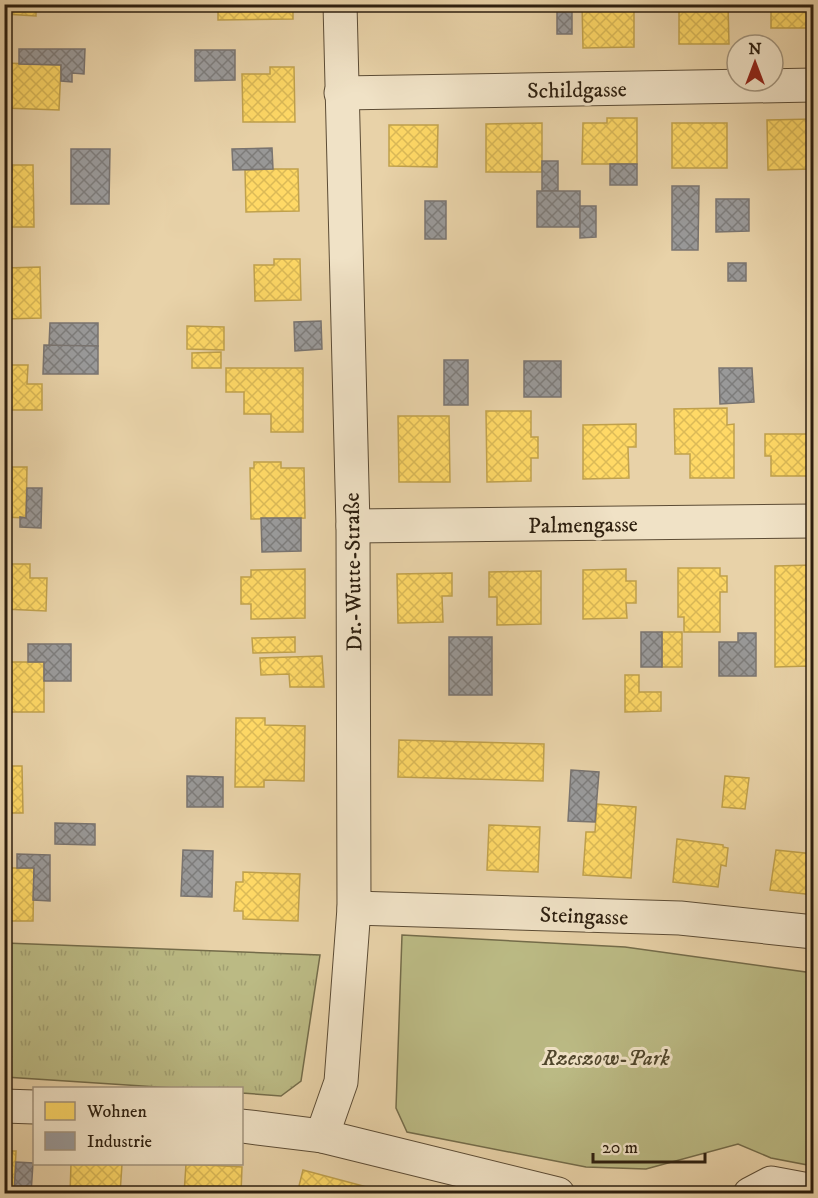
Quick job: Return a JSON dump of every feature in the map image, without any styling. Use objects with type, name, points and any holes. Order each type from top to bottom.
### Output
[{"type":"street","name":"Dr.-Wutte-Straße","points":[[322,1136],[341,1082],[354,908],[352,526],[340,4]]},
{"type":"street","name":"Schildgasse","points":[[341,93],[813,85]]},
{"type":"street","name":"Palmengasse","points":[[352,526],[813,521]]},
{"type":"street","name":"Steingasse","points":[[354,908],[680,918],[813,932]]},
{"type":"street","points":[[4,1106],[33,1107]]},
{"type":"street","points":[[243,1126],[322,1136],[558,1194]]},
{"type":"street","points":[[750,1194],[771,1183],[813,1191]]},
{"type":"green space","name":"Rzeszow-Park","points":[[402,935],[625,947],[813,973],[813,1166],[771,1158],[738,1144],[646,1169],[586,1167],[407,1132],[396,1108]]},
{"type":"green space","points":[[5,943],[320,955],[301,1081],[281,1096],[243,1093],[243,1087],[158,1087],[5,1077]]},
{"type":"building: Wohnen","points":[[4,4],[36,4],[36,16],[4,14]]},
{"type":"building: Wohnen","points":[[218,4],[293,4],[293,19],[218,20]]},
{"type":"building: Wohnen","points":[[477,4],[543,4],[543,8],[477,9]]},
{"type":"building: Wohnen","points":[[582,4],[634,4],[634,47],[583,48]]},
{"type":"building: Wohnen","points":[[679,4],[728,4],[729,33],[725,33],[725,44],[679,44]]},
{"type":"building: Wohnen","points":[[771,4],[814,4],[814,28],[771,28]]},
{"type":"building: Wohnen","points":[[4,63],[61,65],[59,110],[4,108]]},
{"type":"building: Wohnen","points":[[270,67],[294,67],[295,122],[243,122],[242,74],[270,74]]},
{"type":"building: Wohnen","points":[[607,118],[637,118],[637,164],[582,164],[583,123],[607,123]]},
{"type":"building: Wohnen","points":[[814,119],[814,169],[768,170],[767,120]]},
{"type":"building: Wohnen","points":[[542,123],[542,172],[486,172],[486,124]]},
{"type":"building: Wohnen","points":[[672,123],[727,123],[727,168],[672,168]]},
{"type":"building: Wohnen","points":[[389,125],[438,125],[437,167],[389,166]]},
{"type":"building: Wohnen","points":[[12,165],[33,165],[34,227],[7,227],[7,241],[4,241],[4,172],[12,172]]},
{"type":"building: Wohnen","points":[[298,169],[299,211],[246,212],[245,170]]},
{"type":"building: Wohnen","points":[[274,259],[300,259],[301,300],[255,301],[254,265],[274,265]]},
{"type":"building: Wohnen","points":[[40,267],[41,318],[4,319],[4,268]]},
{"type":"building: Wohnen","points":[[187,326],[224,327],[224,350],[187,349]]},
{"type":"building: Wohnen","points":[[221,352],[221,368],[192,368],[192,353]]},
{"type":"building: Wohnen","points":[[4,365],[28,365],[27,384],[42,384],[42,410],[4,410]]},
{"type":"building: Wohnen","points":[[226,368],[303,368],[303,432],[271,432],[271,414],[244,414],[244,392],[226,392]]},
{"type":"building: Wohnen","points":[[727,408],[727,425],[734,424],[734,478],[690,478],[690,454],[675,454],[674,409]]},
{"type":"building: Wohnen","points":[[486,411],[531,411],[531,437],[538,437],[538,458],[531,458],[531,481],[487,482]]},
{"type":"building: Wohnen","points":[[398,416],[449,416],[450,482],[399,482]]},
{"type":"building: Wohnen","points":[[636,424],[636,447],[628,447],[629,478],[583,479],[583,425]]},
{"type":"building: Wohnen","points":[[765,434],[809,434],[809,476],[771,476],[771,456],[765,456]]},
{"type":"building: Wohnen","points":[[254,462],[281,462],[281,468],[304,468],[305,518],[251,519],[250,468],[254,468]]},
{"type":"building: Wohnen","points":[[4,467],[27,467],[26,518],[4,517]]},
{"type":"building: Wohnen","points":[[4,564],[30,564],[30,578],[47,578],[46,611],[4,609]]},
{"type":"building: Wohnen","points":[[812,565],[814,675],[810,675],[810,666],[775,667],[775,566]]},
{"type":"building: Wohnen","points":[[678,568],[720,568],[720,576],[727,576],[727,592],[720,592],[720,632],[684,632],[684,617],[678,617]]},
{"type":"building: Wohnen","points":[[305,569],[305,618],[251,619],[251,604],[241,604],[241,577],[251,577],[251,570]]},
{"type":"building: Wohnen","points":[[626,569],[626,581],[636,581],[636,603],[626,603],[627,618],[583,619],[583,570]]},
{"type":"building: Wohnen","points":[[541,571],[541,624],[497,625],[497,597],[489,597],[489,572]]},
{"type":"building: Wohnen","points":[[452,573],[452,596],[442,596],[443,622],[398,623],[397,574]]},
{"type":"building: Wohnen","points":[[662,632],[682,632],[682,667],[662,667]]},
{"type":"building: Wohnen","points":[[295,637],[295,652],[253,653],[252,638]]},
{"type":"building: Wohnen","points":[[322,656],[324,687],[290,687],[289,674],[261,675],[260,658]]},
{"type":"building: Wohnen","points":[[4,662],[44,662],[44,712],[4,712]]},
{"type":"building: Wohnen","points":[[625,675],[639,675],[639,692],[661,692],[661,711],[625,712]]},
{"type":"building: Wohnen","points":[[236,718],[265,718],[265,725],[305,726],[304,781],[264,780],[264,787],[235,787]]},
{"type":"building: Wohnen","points":[[399,740],[544,744],[543,781],[398,777]]},
{"type":"building: Wohnen","points":[[4,766],[22,766],[23,813],[4,813]]},
{"type":"building: Wohnen","points":[[725,776],[749,778],[745,809],[722,807]]},
{"type":"building: Wohnen","points":[[597,804],[636,807],[631,878],[583,875],[586,832],[595,832]]},
{"type":"building: Wohnen","points":[[489,825],[540,827],[538,872],[487,870]]},
{"type":"building: Wohnen","points":[[677,839],[723,845],[728,848],[726,866],[721,865],[718,887],[673,882]]},
{"type":"building: Wohnen","points":[[776,850],[814,854],[814,895],[770,890]]},
{"type":"building: Wohnen","points":[[4,868],[34,868],[33,921],[4,921]]},
{"type":"building: Wohnen","points":[[243,872],[300,874],[298,921],[243,919],[243,911],[234,911],[236,882],[243,882]]},
{"type":"building: Wohnen","points":[[4,1151],[16,1151],[14,1194],[4,1194]]},
{"type":"building: Wohnen","points":[[71,1165],[122,1165],[120,1194],[70,1194]]},
{"type":"building: Wohnen","points":[[186,1165],[242,1167],[241,1194],[184,1194]]},
{"type":"building: Wohnen","points":[[303,1170],[393,1194],[297,1194]]},
{"type":"building: Industrie","points":[[557,4],[572,4],[572,34],[557,34]]},
{"type":"building: Industrie","points":[[19,49],[85,49],[84,74],[72,73],[72,82],[61,81],[61,65],[19,64]]},
{"type":"building: Industrie","points":[[195,50],[235,50],[235,80],[195,81]]},
{"type":"building: Industrie","points":[[272,148],[273,169],[233,170],[232,149]]},
{"type":"building: Industrie","points":[[71,149],[110,149],[109,204],[71,204]]},
{"type":"building: Industrie","points":[[542,161],[558,161],[558,191],[542,191]]},
{"type":"building: Industrie","points":[[610,164],[637,164],[637,185],[610,185]]},
{"type":"building: Industrie","points":[[672,186],[699,186],[698,250],[672,250]]},
{"type":"building: Industrie","points":[[537,191],[580,191],[580,227],[537,227]]},
{"type":"building: Industrie","points":[[716,199],[749,199],[749,231],[716,232]]},
{"type":"building: Industrie","points":[[425,201],[446,201],[446,239],[425,239]]},
{"type":"building: Industrie","points":[[580,206],[596,206],[596,237],[580,238]]},
{"type":"building: Industrie","points":[[728,263],[746,263],[746,281],[728,281]]},
{"type":"building: Industrie","points":[[321,321],[322,349],[295,351],[294,322]]},
{"type":"building: Industrie","points":[[50,323],[98,323],[98,346],[49,346]]},
{"type":"building: Industrie","points":[[44,345],[98,346],[98,374],[43,374]]},
{"type":"building: Industrie","points":[[444,360],[468,360],[468,405],[444,405]]},
{"type":"building: Industrie","points":[[524,361],[561,361],[561,397],[524,397]]},
{"type":"building: Industrie","points":[[719,368],[752,368],[754,402],[720,404]]},
{"type":"building: Industrie","points":[[27,488],[42,488],[41,528],[20,527],[20,517],[26,518]]},
{"type":"building: Industrie","points":[[261,518],[301,518],[301,551],[262,552]]},
{"type":"building: Industrie","points":[[641,632],[662,632],[662,667],[641,667]]},
{"type":"building: Industrie","points":[[738,633],[756,633],[756,676],[719,676],[719,642],[738,642]]},
{"type":"building: Industrie","points":[[449,637],[492,637],[492,695],[449,695]]},
{"type":"building: Industrie","points":[[28,644],[71,644],[71,681],[44,681],[44,662],[28,662]]},
{"type":"building: Industrie","points":[[571,770],[599,772],[595,822],[568,821]]},
{"type":"building: Industrie","points":[[187,776],[223,777],[223,807],[187,807]]},
{"type":"building: Industrie","points":[[55,823],[95,824],[95,845],[55,844]]},
{"type":"building: Industrie","points":[[183,850],[213,851],[212,897],[181,896]]},
{"type":"building: Industrie","points":[[17,854],[50,855],[50,901],[33,900],[34,868],[17,868]]},
{"type":"building: Industrie","points":[[16,1162],[33,1163],[31,1194],[14,1194]]}]
